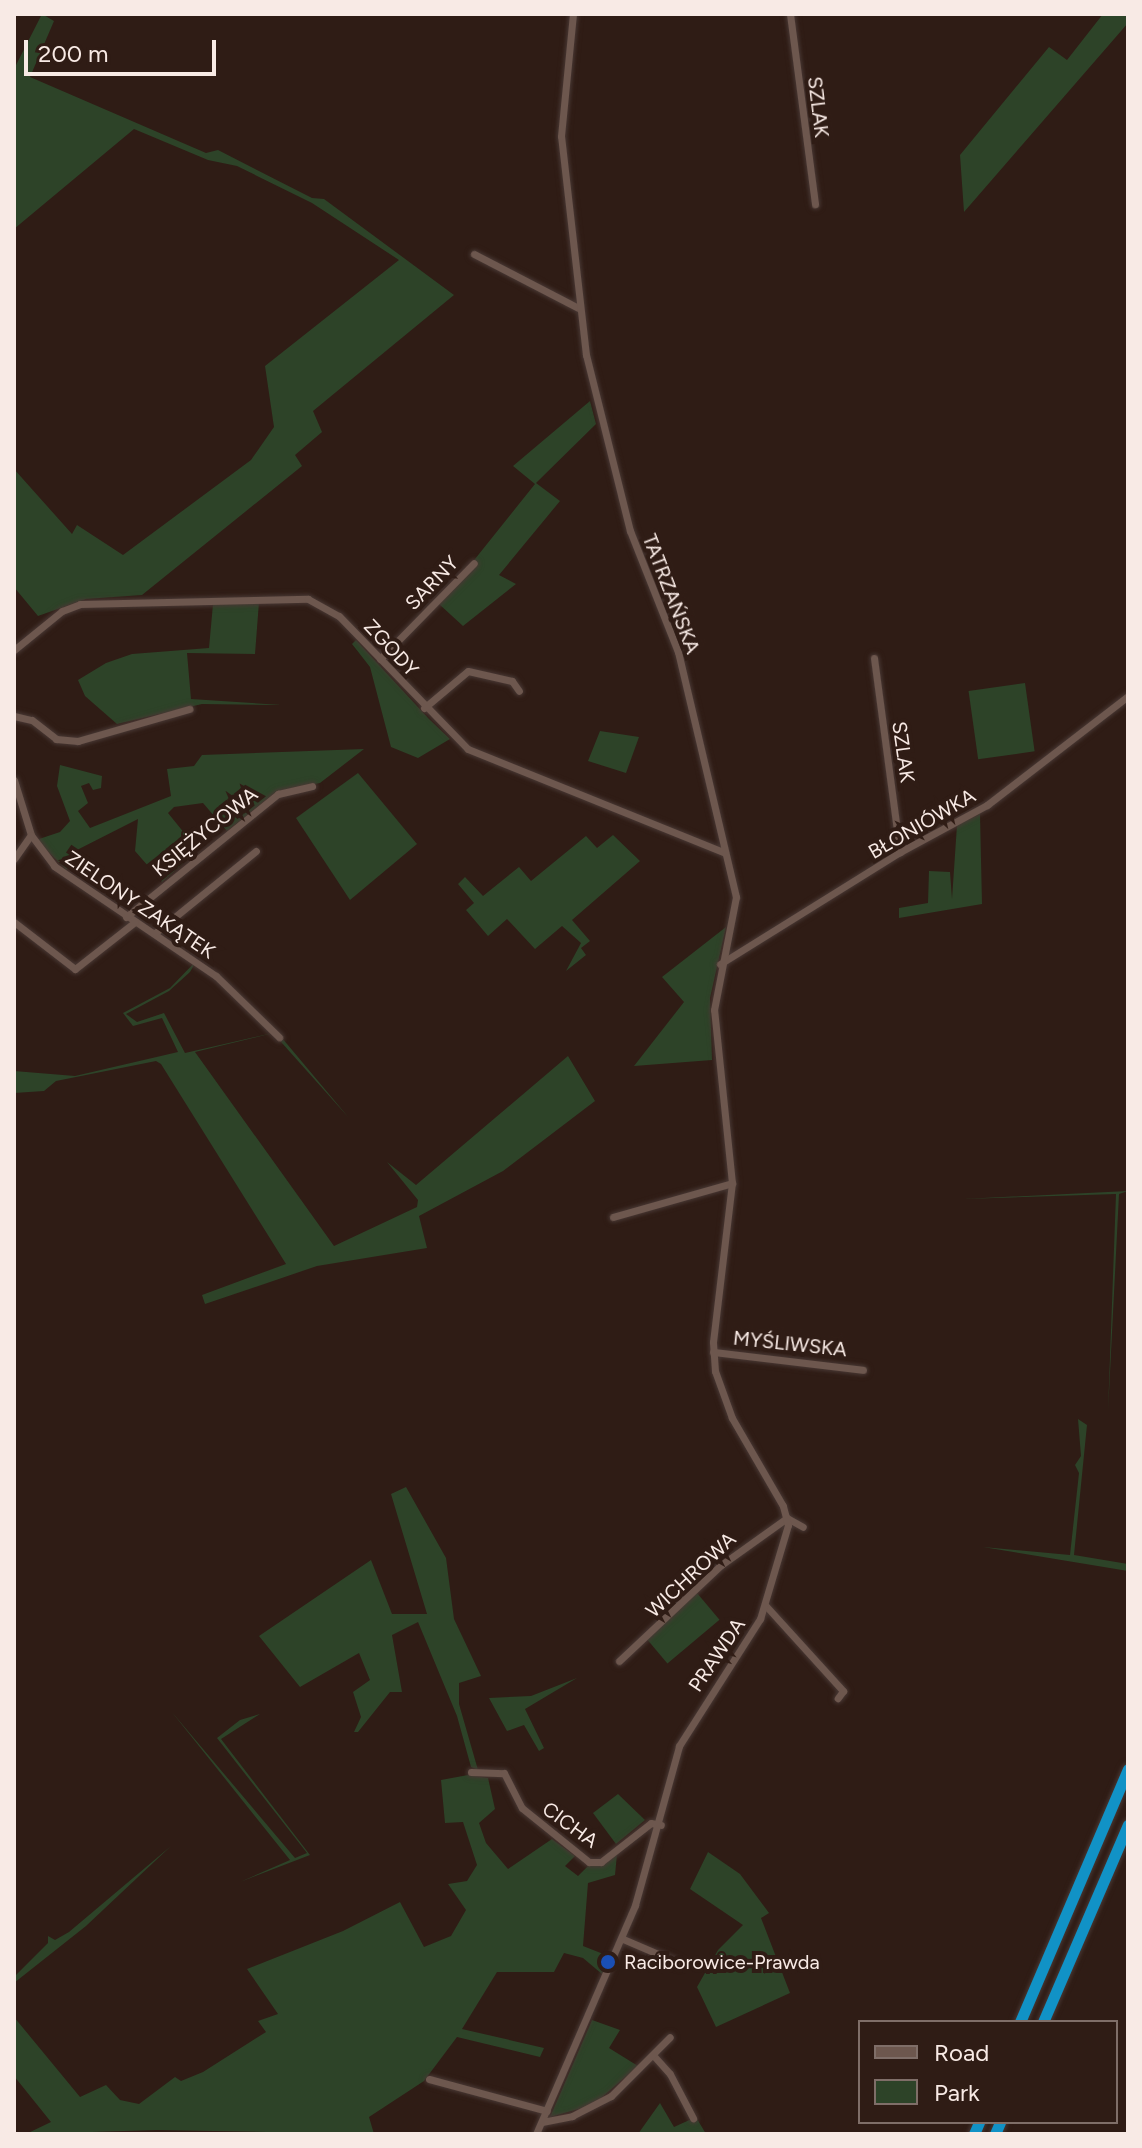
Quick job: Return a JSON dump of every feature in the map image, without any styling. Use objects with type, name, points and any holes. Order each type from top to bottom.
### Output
[{"type":"highway","points":[[1021,2020],[1128,1769]]},
{"type":"highway","points":[[1044,2020],[1128,1825]]},
{"type":"street","name":"TATRZAŃSKA","points":[[573,14],[561,136],[578,308],[624,512],[678,652],[736,909],[720,964],[714,1035],[732,1183]]},
{"type":"street","name":"SZLAK","points":[[790,14],[815,204]]},
{"type":"street","points":[[474,254],[578,308]]},
{"type":"street","name":"SARNY","points":[[380,659],[474,563]]},
{"type":"street","name":"ZGODY","points":[[14,650],[62,611],[80,604],[285,597],[326,607],[468,749],[725,853]]},
{"type":"street","name":"SZLAK","points":[[874,658],[900,852]]},
{"type":"street","points":[[424,708],[468,671],[512,681],[519,691]]},
{"type":"street","name":"BŁONIÓWKA","points":[[720,964],[900,852],[987,805],[1128,696]]},
{"type":"street","points":[[14,716],[32,720],[56,739],[78,741],[189,709]]},
{"type":"street","name":"ZIELONY ZAKĄTEK","points":[[14,780],[17,802],[31,835],[54,866],[216,976],[279,1037]]},
{"type":"street","name":"KSIĘŻYCOWA","points":[[126,917],[278,794],[312,786]]},
{"type":"street","points":[[14,859],[31,835]]},
{"type":"street","points":[[155,933],[256,851]]},
{"type":"street","points":[[14,922],[75,969],[135,922]]},
{"type":"street","points":[[613,1217],[732,1183],[713,1352],[732,1418],[787,1518],[803,1527]]},
{"type":"street","name":"MYŚLIWSKA","points":[[713,1352],[863,1370]]},
{"type":"street","name":"PRAWDA","points":[[536,2134],[623,1939],[661,1825],[679,1746],[766,1606],[787,1518]]},
{"type":"street","name":"WICHROWA","points":[[619,1661],[721,1565],[787,1518]]},
{"type":"street","points":[[766,1606],[843,1691],[838,1698]]},
{"type":"street","name":"CICHA","points":[[471,1772],[504,1773],[522,1808],[589,1862],[601,1862],[651,1823],[661,1825]]},
{"type":"street","points":[[623,1939],[679,1963]]},
{"type":"street","points":[[542,2122],[597,2105],[670,2037]]},
{"type":"street","points":[[653,2055],[670,2074],[693,2118]]},
{"type":"street","points":[[429,2079],[547,2111]]},
{"type":"green space","points":[[42,14],[54,21],[30,77],[206,153],[218,150],[312,198],[324,199],[454,295],[313,411],[322,432],[295,455],[302,466],[142,595],[86,599],[38,616],[14,587],[14,469],[72,534],[77,525],[123,555],[251,460],[274,427],[265,366],[399,260],[312,203],[237,166],[208,160],[134,129],[14,229],[14,69]]},
{"type":"green space","points":[[1103,14],[1128,14],[1128,23],[964,212],[960,155],[1049,47],[1067,60]]},
{"type":"green space","points":[[590,401],[596,424],[536,483],[560,501],[499,575],[516,584],[463,626],[439,604],[535,484],[513,466]]},
{"type":"green space","points":[[259,602],[255,654],[187,653],[191,699],[282,705],[202,704],[117,724],[85,696],[78,680],[106,663],[132,654],[209,648],[213,604]]},
{"type":"green space","points":[[356,640],[450,739],[418,758],[391,747],[370,667],[352,644]]},
{"type":"green space","points":[[1025,683],[1035,751],[978,759],[969,691]]},
{"type":"green space","points":[[600,731],[639,737],[626,773],[588,761]]},
{"type":"green space","points":[[364,749],[320,783],[276,792],[227,831],[203,803],[174,807],[168,813],[198,850],[162,882],[135,851],[138,819],[73,852],[80,865],[66,869],[36,840],[60,832],[70,821],[57,786],[60,765],[102,776],[101,788],[93,790],[89,783],[81,786],[88,803],[78,811],[90,828],[171,796],[167,769],[194,766],[202,755]]},
{"type":"green space","points":[[358,773],[417,844],[350,900],[296,818]]},
{"type":"green space","points":[[980,814],[982,904],[899,918],[899,908],[928,903],[929,871],[950,872],[952,899],[957,825]]},
{"type":"green space","points":[[613,835],[640,861],[572,920],[590,941],[581,948],[586,955],[566,971],[581,943],[562,926],[535,949],[507,919],[488,936],[466,910],[474,903],[458,884],[465,877],[483,896],[519,867],[531,881],[586,836],[597,848]]},
{"type":"green space","points":[[726,927],[710,998],[712,1060],[634,1066],[684,1002],[662,977]]},
{"type":"green space","points":[[197,960],[190,972],[169,991],[126,1014],[137,1022],[164,1013],[185,1053],[277,1032],[349,1118],[273,1033],[195,1052],[334,1246],[417,1207],[418,1200],[387,1162],[416,1185],[568,1056],[595,1101],[503,1171],[419,1216],[427,1248],[317,1266],[205,1304],[202,1295],[286,1264],[161,1064],[156,1061],[56,1081],[44,1091],[14,1093],[14,1071],[75,1076],[178,1052],[162,1018],[133,1026],[123,1013],[170,988]]},
{"type":"green space","points":[[1128,1191],[1119,1194],[1108,1412],[1116,1194],[963,1199]]},
{"type":"green space","points":[[1078,1419],[1087,1425],[1074,1555],[1128,1564],[1128,1571],[983,1547],[1070,1555],[1079,1473],[1075,1465],[1081,1456]]},
{"type":"green space","points":[[406,1487],[446,1558],[454,1619],[481,1676],[459,1683],[459,1704],[478,1770],[471,1767],[457,1716],[418,1622],[392,1635],[402,1692],[390,1692],[358,1732],[354,1732],[361,1717],[353,1692],[370,1680],[359,1653],[300,1687],[259,1636],[371,1560],[392,1614],[427,1614],[391,1494]]},
{"type":"green space","points":[[697,1593],[719,1620],[667,1664],[645,1637]]},
{"type":"green space","points":[[577,1678],[525,1709],[544,1748],[539,1751],[524,1725],[507,1731],[489,1698],[531,1696]]},
{"type":"green space","points":[[171,1711],[295,1858],[307,1853],[217,1738],[240,1720],[260,1714],[221,1739],[310,1855],[240,1882],[290,1860]]},
{"type":"green space","points":[[468,1775],[488,1778],[495,1809],[479,1823],[486,1843],[508,1869],[552,1839],[575,1856],[565,1866],[578,1876],[589,1865],[604,1864],[617,1854],[615,1875],[588,1883],[583,1946],[611,1957],[602,1974],[583,1958],[564,1953],[554,1972],[497,1972],[462,2029],[544,2048],[540,2057],[457,2037],[424,2081],[369,2117],[374,2134],[157,2130],[26,2134],[51,2122],[14,2076],[14,2017],[80,2097],[106,2085],[120,2100],[139,2104],[175,2077],[181,2081],[203,2072],[266,2032],[258,2021],[278,2014],[247,1969],[343,1931],[400,1902],[424,1947],[451,1936],[466,1910],[448,1884],[467,1881],[477,1865],[463,1822],[445,1823],[441,1780]]},
{"type":"green space","points":[[618,1794],[645,1820],[616,1844],[593,1813]]},
{"type":"green space","points":[[171,1846],[86,1926],[14,1983],[14,1977],[48,1943],[48,1936],[55,1940],[69,1932]]},
{"type":"green space","points":[[708,1852],[740,1874],[769,1913],[761,1918],[790,1993],[716,2027],[697,1987],[718,1950],[743,1925],[690,1889]]},
{"type":"green space","points":[[592,2020],[620,2030],[609,2048],[638,2066],[593,2105],[550,2117]]},
{"type":"green space","points":[[660,2103],[674,2127],[696,2117],[706,2134],[638,2134]]},
{"type":"place","name":"Raciborowice-Prawda","points":[[608,1962]]}]
